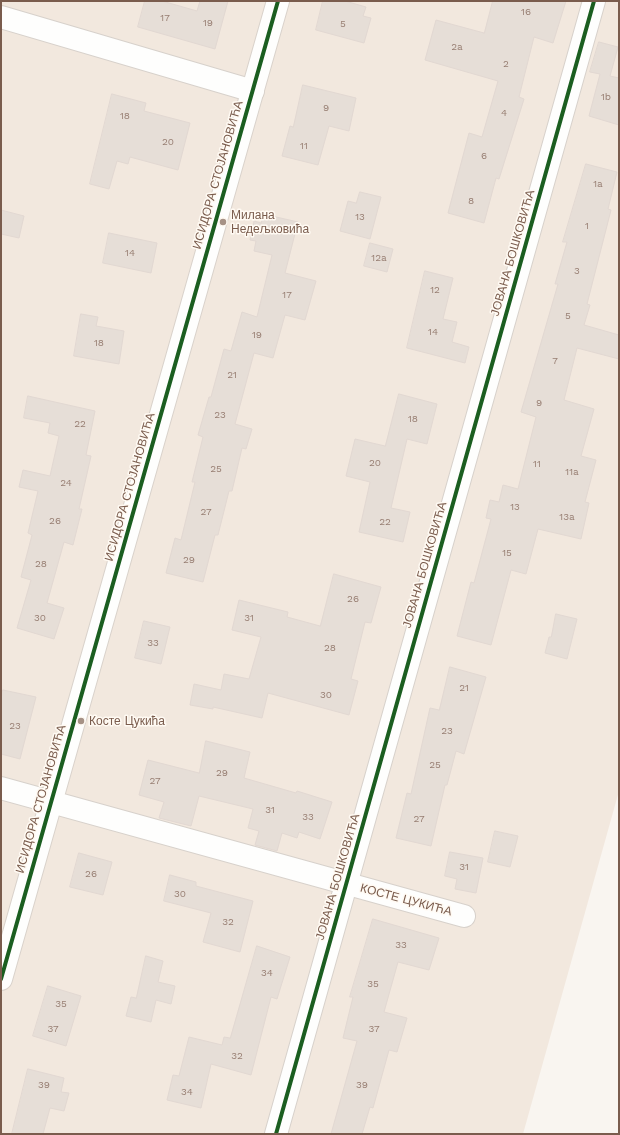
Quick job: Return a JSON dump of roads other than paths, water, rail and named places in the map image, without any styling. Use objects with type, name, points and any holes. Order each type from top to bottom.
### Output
[{"type":"street","name":"ИСИДОРА СТОЈАНОВИЋА","points":[[1,978],[278,1]]},
{"type":"street","name":"ЈОВАНА БОШКОВИЋА","points":[[276,1134],[594,1]]},
{"type":"street","points":[[1,17],[253,90]]},
{"type":"street","name":"КОСТЕ ЦУКИЋА","points":[[1,788],[464,916]]},
{"type":"place","name":"Милана Недељковића","points":[[223,222]]},
{"type":"place","name":"Косте Цукића","points":[[81,721]]}]
